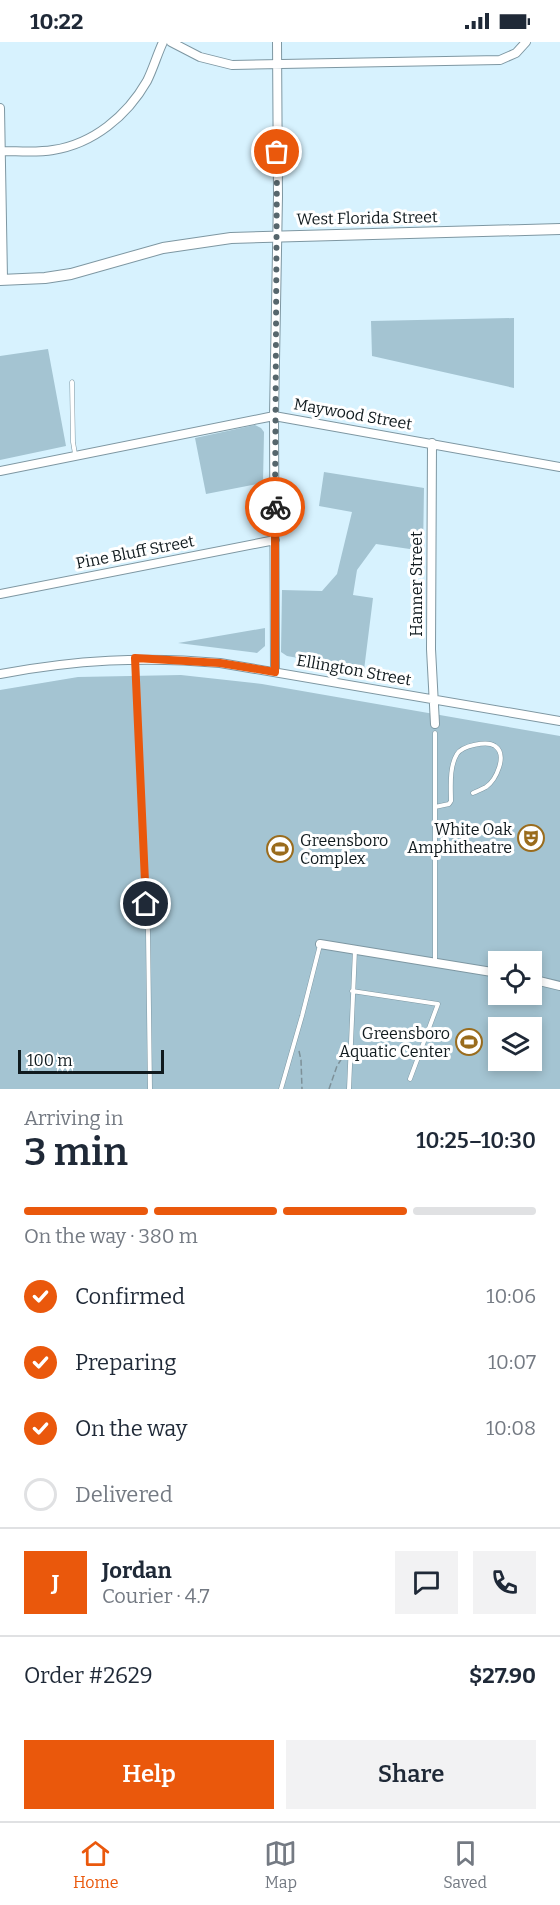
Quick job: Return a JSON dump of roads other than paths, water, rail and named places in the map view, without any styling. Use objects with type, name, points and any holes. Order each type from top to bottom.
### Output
[{"type":"main road","name":"West Florida Street","points":[[1,279],[45,278],[83,272],[163,248],[231,237],[560,229]]},
{"type":"street","points":[[2,151],[52,150],[96,135],[125,113],[147,80],[163,42]]},
{"type":"street","points":[[171,42],[200,57],[232,64],[500,60],[516,53],[526,42]]},
{"type":"street","points":[[275,672],[274,416],[277,42]]},
{"type":"street","points":[[0,108],[1,279]]},
{"type":"street","name":"Maywood Street","points":[[0,471],[274,416],[560,467]]},
{"type":"street","name":"Hanner Street","points":[[432,443],[431,649],[435,728]]},
{"type":"street","name":"Pine Bluff Street","points":[[0,594],[275,540]]},
{"type":"street","name":"Ellington Street","points":[[0,674],[75,662],[135,658],[220,663],[560,721]]},
{"type":"street","points":[[320,944],[488,971]]},
{"type":"street","points":[[542,982],[560,986]]},
{"type":"lane","points":[[72,382],[75,455]]},
{"type":"lane","points":[[135,658],[148,932],[150,1089]]},
{"type":"lane","points":[[435,728],[435,963]]},
{"type":"lane","points":[[435,807],[449,804],[451,801],[453,765],[456,755],[462,748],[474,744],[497,746],[500,753],[500,764],[496,775],[488,786],[473,793]]},
{"type":"lane","points":[[281,1089],[320,944]]},
{"type":"lane","points":[[349,1089],[355,949]]},
{"type":"lane","points":[[352,992],[438,1004],[410,1079]]},
{"type":"place","name":"White Oak Amphitheatre","points":[[531,838]]},
{"type":"place","name":"Greensboro Complex","points":[[280,849]]},
{"type":"place","name":"Greensboro Aquatic Center","points":[[469,1042]]}]
